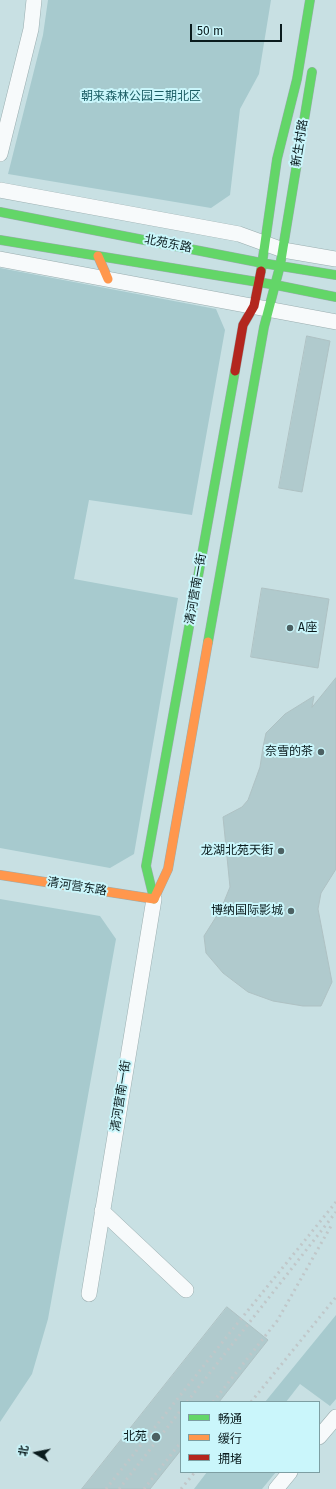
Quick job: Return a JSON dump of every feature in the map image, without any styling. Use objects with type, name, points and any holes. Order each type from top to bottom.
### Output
[{"type":"street","points":[[0,154],[31,29],[34,0]]},
{"type":"street","name":"新生村路","points":[[259,282],[277,159],[297,79],[310,0]]},
{"type":"street","name":"新生村路","points":[[276,285],[283,250],[313,60]]},
{"type":"street","points":[[0,190],[239,234],[283,250],[336,259]]},
{"type":"street","name":"北苑东路","points":[[0,212],[280,266],[336,275]]},
{"type":"street","name":"北苑东路","points":[[0,240],[259,282],[336,297]]},
{"type":"street","points":[[98,256],[108,279]]},
{"type":"street","points":[[0,259],[336,322]]},
{"type":"street","name":"清河营南一街","points":[[154,898],[146,866],[243,325],[254,306],[259,282]]},
{"type":"street","name":"清河营南一街","points":[[89,1294],[154,898],[168,869],[262,335],[276,285]]},
{"type":"street","name":"清河营东路","points":[[0,875],[154,898]]},
{"type":"street","points":[[102,1211],[186,1290]]},
{"type":"street","points":[[320,1436],[336,1417]]},
{"type":"street","points":[[276,1489],[289,1473]]},
{"type":"green space","name":"朝来森林公园三期北区","points":[[48,0],[271,0],[259,74],[240,109],[230,195],[211,208],[8,174],[43,35]]},
{"type":"green space","points":[[0,268],[216,309],[225,330],[192,515],[89,500],[74,579],[178,598],[134,854],[110,868],[0,848]]},
{"type":"green space","points":[[0,899],[100,916],[116,939],[48,1319],[32,1374],[0,1422]]},
{"type":"green space","points":[[336,1315],[336,1399],[330,1406],[300,1384],[287,1401],[266,1401]]},
{"type":"green space","points":[[206,1473],[275,1473],[262,1489],[194,1489]]},
{"type":"building","points":[[307,336],[330,341],[302,492],[279,488]]},
{"type":"building","name":"A座","points":[[262,588],[329,599],[318,668],[251,657]]},
{"type":"building","name":"龙湖北苑天街","points":[[336,678],[336,869],[321,893],[318,909],[332,982],[321,1006],[303,1006],[273,1001],[248,992],[223,973],[206,953],[204,936],[221,909],[230,887],[223,817],[242,807],[248,800],[260,767],[266,733],[285,714],[314,696],[312,707]]},
{"type":"building","points":[[227,1307],[268,1340],[220,1401],[180,1401],[180,1451],[150,1489],[82,1489]]},
{"type":"railway","points":[[106,1489],[336,1202]]},
{"type":"railway","points":[[188,1401],[336,1212]]},
{"type":"railway","points":[[214,1401],[277,1321],[331,1226]]},
{"type":"railway","points":[[252,1401],[336,1297]]},
{"type":"railway","points":[[119,1489],[180,1411]]},
{"type":"railway","points":[[144,1489],[180,1443]]},
{"type":"railway","points":[[181,1489],[194,1473]]},
{"type":"traffic: fast","points":[[261,271],[277,159],[297,79],[310,0]]},
{"type":"traffic: fast","points":[[208,642],[264,327],[280,266],[312,72]]},
{"type":"traffic: fast","points":[[0,212],[262,263],[336,275]]},
{"type":"traffic: fast","points":[[0,240],[276,285],[336,297]]},
{"type":"traffic: fast","points":[[154,899],[146,866],[235,371]]},
{"type":"traffic: slow","points":[[98,256],[108,279]]},
{"type":"traffic: slow","points":[[154,899],[168,869],[208,642]]},
{"type":"traffic: slow","points":[[0,875],[154,899]]},
{"type":"traffic: jam","points":[[235,371],[243,325],[254,306],[261,271]]},
{"type":"place","name":"A座","points":[[290,628]]},
{"type":"place","name":"奈雪的茶","points":[[321,752]]},
{"type":"place","name":"龙湖北苑天街","points":[[281,851]]},
{"type":"place","name":"博纳国际影城","points":[[291,911]]},
{"type":"place","name":"北苑","points":[[156,1437]]}]
